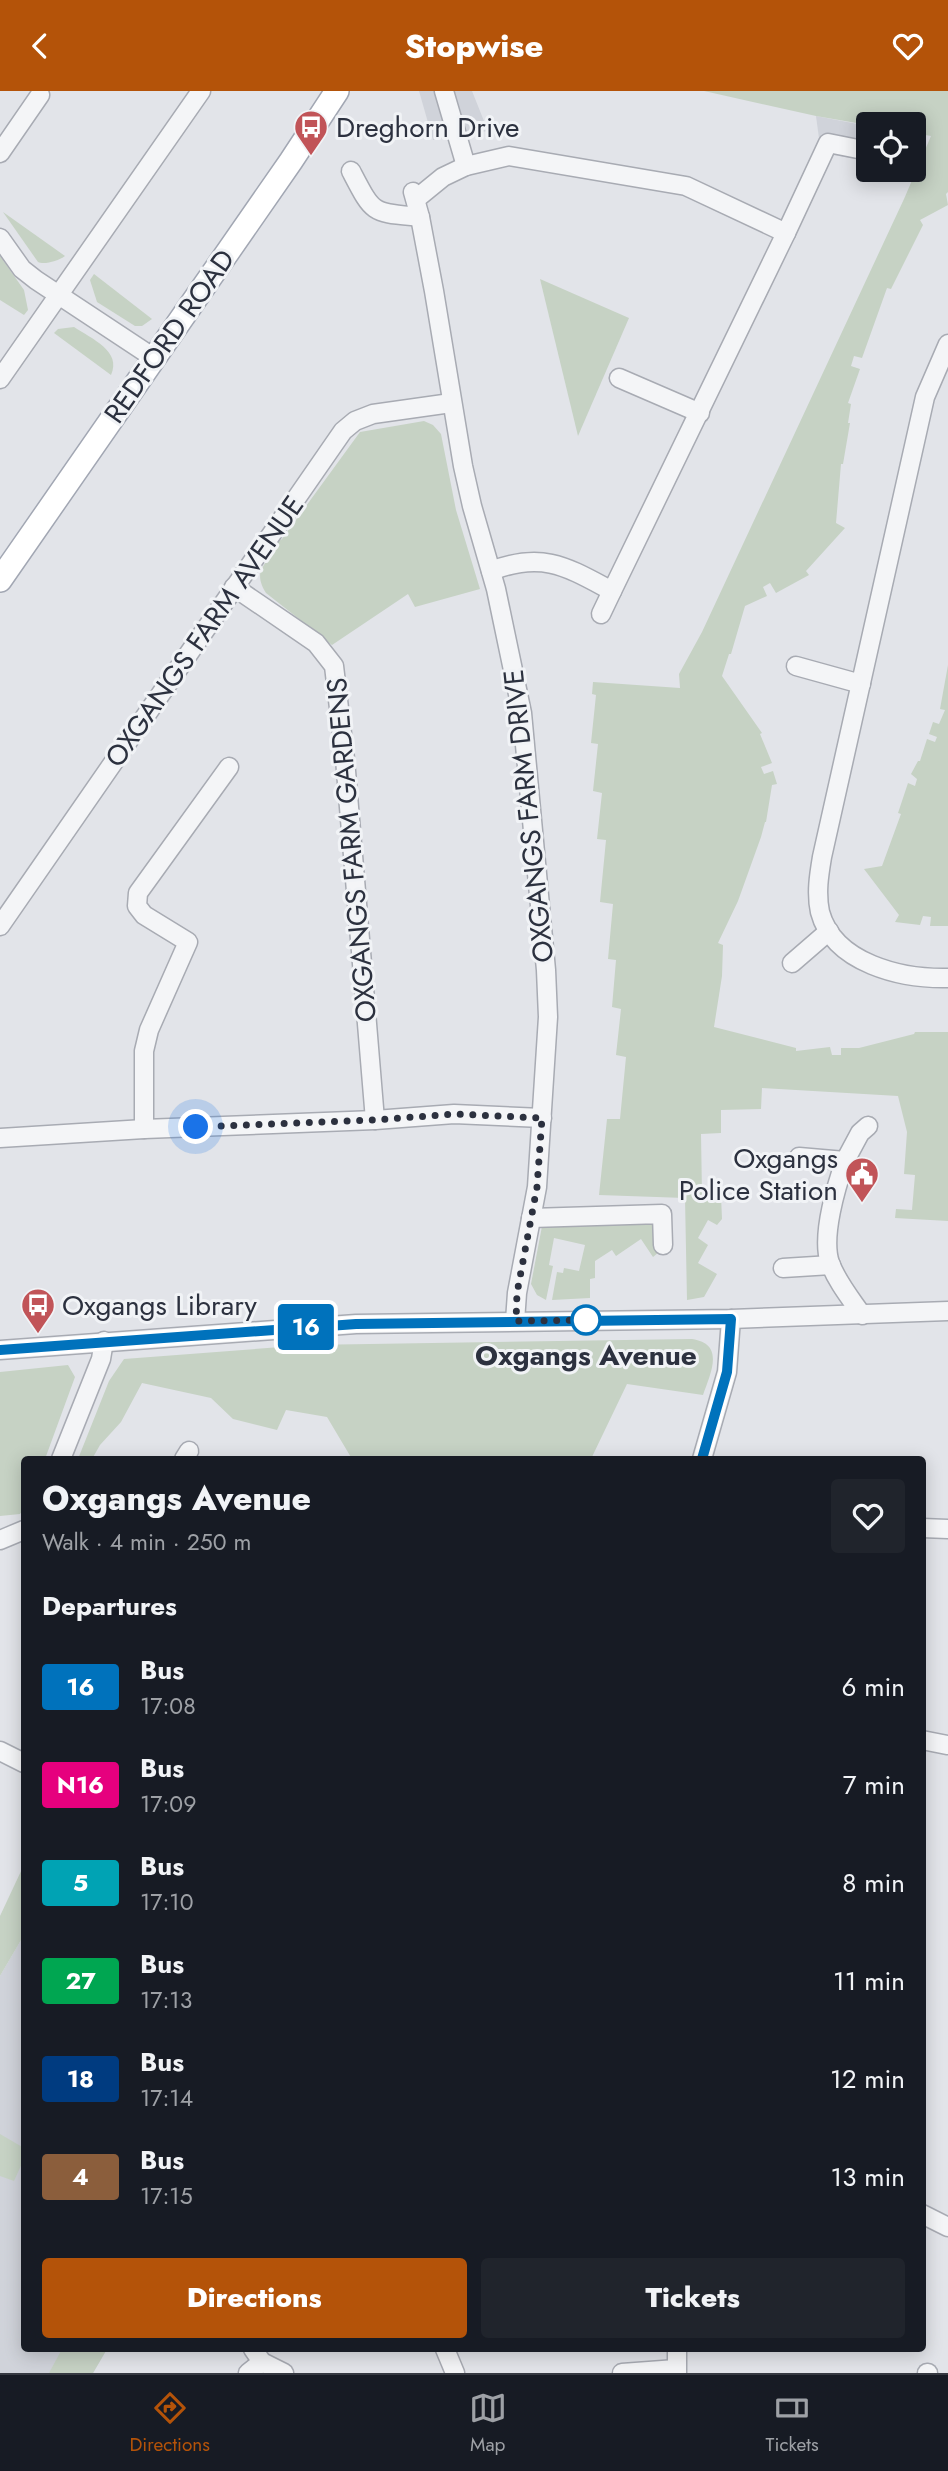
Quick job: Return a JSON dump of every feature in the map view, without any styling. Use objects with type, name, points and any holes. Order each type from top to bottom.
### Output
[{"type":"main road","name":"REDFORD ROAD","points":[[0,580],[337,91]]},
{"type":"street","points":[[0,379],[201,91]]},
{"type":"street","points":[[444,91],[466,166],[509,156],[686,185],[786,233]]},
{"type":"street","points":[[0,153],[40,95]]},
{"type":"street","points":[[601,614],[828,143],[856,149]]},
{"type":"street","name":"OXGANGS FARM DRIVE","points":[[466,166],[414,196],[472,506],[491,571],[522,713],[546,971],[548,1017],[537,1187],[517,1293],[516,1321]]},
{"type":"street","points":[[351,171],[368,204],[381,213],[420,217]]},
{"type":"street","points":[[0,238],[22,269],[58,296],[154,358]]},
{"type":"street","points":[[948,344],[925,397],[860,684],[819,873],[817,894],[820,911],[829,931],[860,958],[909,977],[948,978]]},
{"type":"street","points":[[619,378],[700,412]]},
{"type":"street","name":"OXGANGS FARM AVENUE","points":[[0,926],[343,431],[355,421],[373,414],[451,403]]},
{"type":"street","points":[[491,571],[521,563],[556,563],[612,591]]},
{"type":"street","name":"OXGANGS FARM GARDENS","points":[[234,587],[316,643],[334,666],[345,759],[375,1120]]},
{"type":"street","points":[[796,666],[860,684]]},
{"type":"street","points":[[144,1129],[144,1051],[149,1030],[193,945],[144,915],[138,906],[138,893],[229,767]]},
{"type":"street","points":[[792,963],[829,931]]},
{"type":"street","points":[[0,1138],[478,1114],[542,1118]]},
{"type":"street","points":[[862,1315],[831,1265],[827,1241],[831,1211],[845,1161],[860,1133],[868,1126]]},
{"type":"street","points":[[799,1157],[845,1161]]},
{"type":"street","points":[[531,1219],[662,1214],[663,1245]]},
{"type":"street","points":[[783,1268],[831,1265]]},
{"type":"street","points":[[0,1350],[356,1324],[731,1319],[948,1311]]},
{"type":"street","points":[[703,1456],[727,1372],[731,1319]]},
{"type":"street","points":[[62,1456],[100,1359],[104,1341]]},
{"type":"street","points":[[926,1528],[948,1529]]},
{"type":"street","points":[[0,1541],[21,1531]]},
{"type":"street","points":[[926,1742],[947,1745]]},
{"type":"street","points":[[0,1751],[21,1762]]},
{"type":"street","points":[[926,2216],[948,2227]]},
{"type":"street","points":[[446,2352],[456,2373]]},
{"type":"street","points":[[622,2373],[677,2371],[677,2352]]},
{"type":"street","points":[[247,2373],[258,2355],[284,2373]]},
{"type":"shaded area","points":[[419,91],[472,91],[488,131],[433,140]]},
{"type":"shaded area","points":[[816,116],[856,124],[856,159],[821,153]]},
{"type":"shaded area","points":[[21,1940],[21,2352],[105,2352],[93,2373],[0,2373],[0,1976]]},
{"type":"green space","points":[[704,91],[948,91],[948,205],[920,220],[923,225],[891,289],[887,288],[862,358],[854,356],[851,366],[860,369],[848,403],[851,404],[850,423],[841,464],[836,523],[845,528],[806,571],[809,575],[776,593],[770,583],[763,587],[767,596],[745,606],[722,676],[762,733],[760,734],[772,763],[761,767],[764,774],[773,771],[777,784],[772,785],[761,837],[738,901],[718,943],[723,945],[722,976],[714,1027],[796,1048],[796,1051],[830,1047],[832,1055],[841,1055],[841,1048],[859,1048],[915,1032],[948,1032],[948,1221],[895,1218],[896,1209],[912,1210],[915,1175],[904,1174],[907,1132],[898,1096],[762,1088],[761,1109],[721,1110],[721,1133],[701,1134],[702,1195],[721,1196],[722,1219],[717,1225],[708,1220],[698,1238],[708,1245],[698,1263],[717,1274],[704,1297],[687,1300],[685,1198],[599,1195],[607,1119],[620,1119],[626,1057],[616,1055],[621,1009],[612,1007],[616,960],[608,959],[613,904],[600,902],[606,840],[597,839],[602,793],[593,791],[598,744],[591,743],[596,695],[592,694],[593,682],[680,688],[679,674],[702,632],[911,182],[926,182],[926,148],[931,136],[926,135],[926,112],[856,112],[856,123]]},
{"type":"green space","points":[[3,212],[65,256],[51,262],[38,262]]},
{"type":"green space","points":[[0,256],[24,290],[28,310],[24,315],[0,300]]},
{"type":"green space","points":[[94,274],[152,319],[142,326],[135,326],[97,302],[90,280]]},
{"type":"green space","points":[[540,279],[629,318],[578,436]]},
{"type":"green space","points":[[74,327],[109,352],[113,367],[111,375],[54,333],[58,329]]},
{"type":"green space","points":[[424,421],[433,425],[441,434],[456,510],[480,589],[415,607],[408,594],[332,645],[266,593],[260,577],[263,567],[276,543],[282,539],[360,432]]},
{"type":"green space","points":[[948,665],[948,926],[930,926],[931,917],[923,916],[920,925],[895,922],[899,915],[864,869],[882,866],[901,814],[898,813],[908,783],[915,786],[917,779],[911,774],[920,761],[927,739],[935,742],[937,737],[929,734],[933,722],[939,724],[945,710],[940,709]]},
{"type":"green space","points":[[660,1218],[659,1252],[653,1257],[641,1239],[616,1256],[612,1250],[595,1261],[595,1278],[590,1279],[590,1298],[552,1300],[557,1272],[563,1273],[564,1268],[579,1271],[585,1245],[554,1238],[549,1265],[553,1266],[546,1300],[537,1295],[531,1284],[543,1221]]},
{"type":"green space","points":[[692,1339],[709,1347],[713,1361],[703,1395],[627,1384],[592,1456],[350,1456],[327,1417],[286,1410],[277,1430],[233,1419],[211,1398],[142,1383],[121,1422],[94,1456],[79,1456],[109,1381],[124,1359],[307,1345]]},
{"type":"green space","points":[[68,1365],[75,1377],[46,1456],[21,1456],[21,1512],[0,1516],[0,1372]]},
{"type":"green space","points":[[21,1871],[21,1940],[0,1976],[0,1916]]},
{"type":"green space","points":[[0,2134],[21,2146],[21,2166],[14,2181],[0,2176]]},
{"type":"green space","points":[[60,2352],[105,2352],[93,2373],[49,2373]]},
{"type":"bus line","name":"16","points":[[0,1350],[356,1324],[731,1319],[724,1387],[703,1456]]},
{"type":"place","name":"Dreghorn Drive","points":[[311,157]]},
{"type":"place","name":"Oxgangs Police Station","points":[[862,1204]]},
{"type":"place","name":"Oxgangs Avenue","points":[[586,1320]]},
{"type":"place","name":"Oxgangs Library","points":[[38,1335]]},
{"type":"route","points":[[196,1127],[454,1114],[542,1118],[537,1187],[517,1293],[516,1321],[596,1320],[586,1320]]}]
